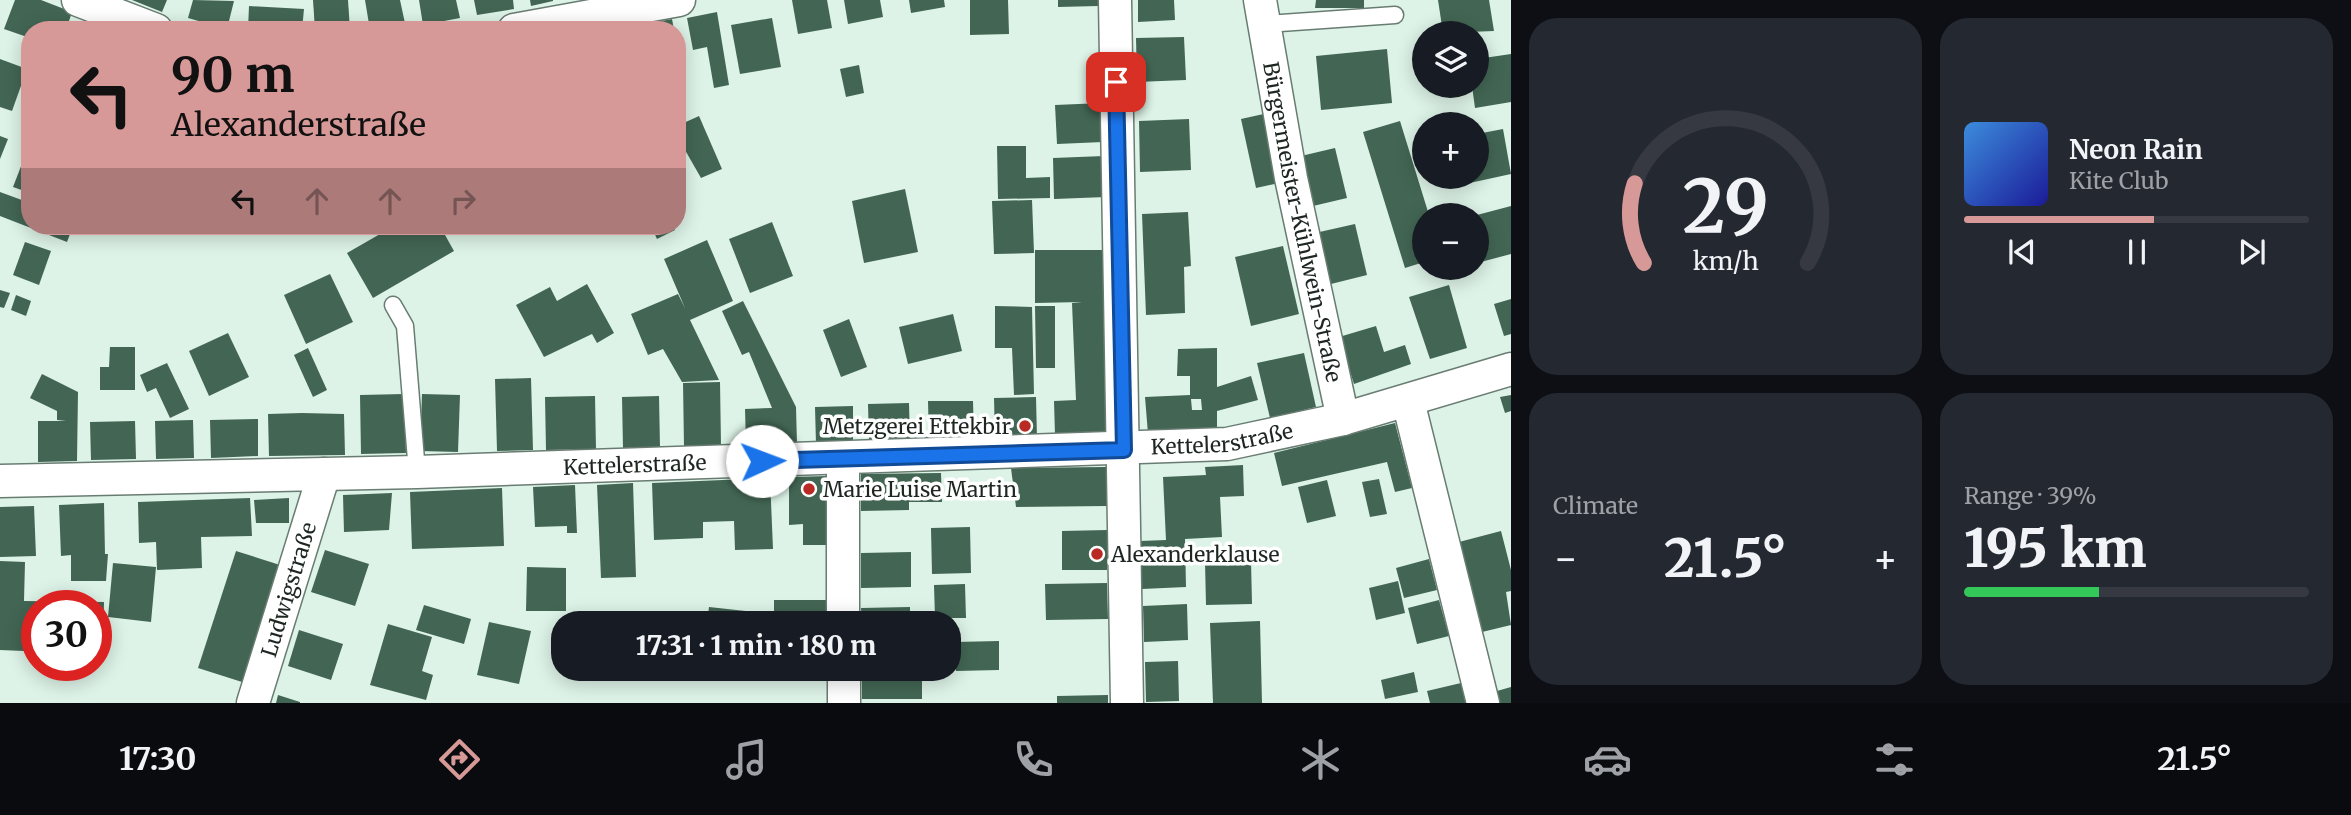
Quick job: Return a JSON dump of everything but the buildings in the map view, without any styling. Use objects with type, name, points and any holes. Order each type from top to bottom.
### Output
[{"type":"street","points":[[78,0],[133,21]]},
{"type":"street","points":[[564,21],[679,0]]},
{"type":"street","points":[[1115,0],[1127,703]]},
{"type":"street","name":"Bürgermeister-Kühlwein-Straße","points":[[1263,12],[1291,178],[1343,419]]},
{"type":"street","name":"Kettelerstraße","points":[[0,481],[417,472],[1124,450],[1227,444],[1343,419],[1511,369]]},
{"type":"street","points":[[1408,401],[1483,703]]},
{"type":"street","points":[[843,459],[843,611]]},
{"type":"street","name":"Ludwigstraße","points":[[253,703],[324,474]]},
{"type":"street","points":[[844,681],[844,703]]},
{"type":"lane","name":"Bürgermeister-Kühlwein-Straße","points":[[1263,12],[1395,15]]},
{"type":"lane","points":[[393,305],[405,326],[417,472]]},
{"type":"place","name":"Metzgerei Ettekbir","points":[[1025,426]]},
{"type":"place","name":"Marie Luise Martin","points":[[809,489]]},
{"type":"place","name":"Alexanderklause","points":[[1097,554]]},
{"type":"route","points":[[762,461],[1124,450],[1116,82]]}]
